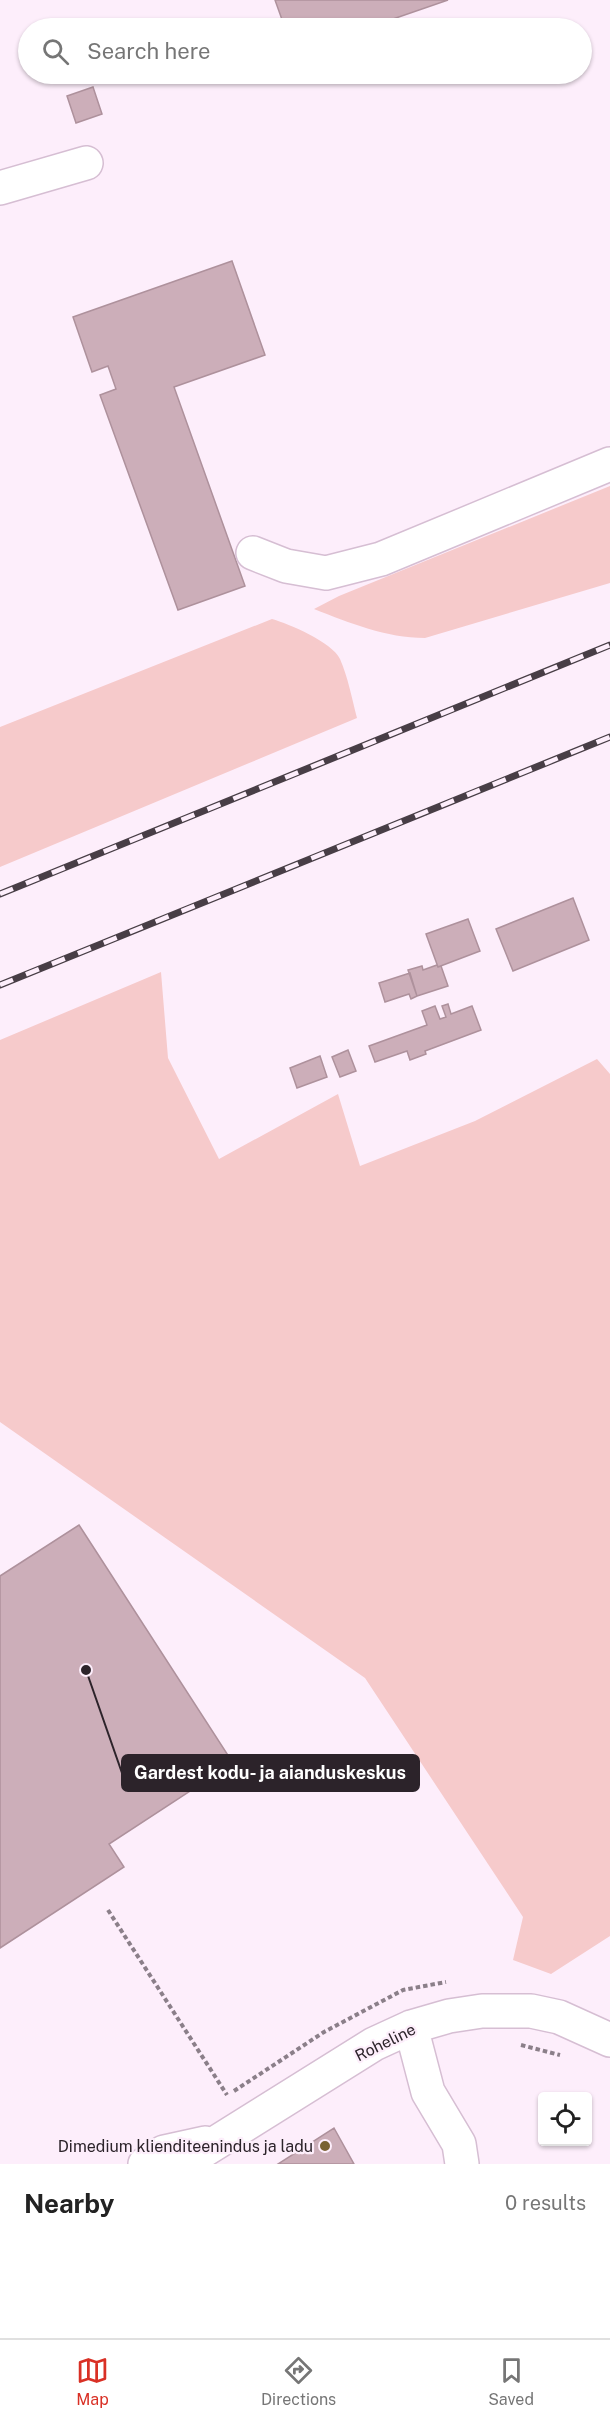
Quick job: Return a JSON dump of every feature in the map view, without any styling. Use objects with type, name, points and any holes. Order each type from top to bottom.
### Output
[{"type":"street","points":[[0,188],[86,163]]},
{"type":"street","points":[[253,552],[286,566],[326,573],[381,559],[610,464]]},
{"type":"street","name":"Roheline","points":[[182,2164],[374,2044],[411,2027],[449,2016],[482,2011],[531,2011],[559,2017],[610,2040]]},
{"type":"street","points":[[411,2027],[428,2092],[459,2144],[462,2164]]},
{"type":"street","points":[[145,2164],[164,2152],[222,2139]]},
{"type":"path","points":[[108,1910],[227,2095]]},
{"type":"shaded area","points":[[610,486],[610,583],[425,638],[382,633],[314,609],[339,596]]},
{"type":"shaded area","points":[[272,619],[319,640],[335,653],[345,673],[357,718],[0,867],[0,727]]},
{"type":"shaded area","points":[[161,972],[168,1058],[219,1159],[338,1094],[360,1166],[475,1121],[597,1059],[610,1074],[610,1936],[551,1974],[513,1960],[523,1917],[365,1678],[0,1422],[0,1040]]},
{"type":"building","points":[[275,0],[448,0],[396,18],[281,18]]},
{"type":"building","points":[[93,87],[102,114],[76,123],[67,96]]},
{"type":"building","points":[[232,261],[265,355],[174,387],[245,586],[178,610],[100,395],[116,389],[108,366],[92,372],[73,317]]},
{"type":"building","points":[[573,898],[589,940],[513,971],[496,929]]},
{"type":"building","points":[[468,919],[480,951],[438,967],[426,934]]},
{"type":"building","points":[[437,965],[441,966],[448,986],[417,996],[408,970],[422,966],[423,970]]},
{"type":"building","points":[[410,973],[417,996],[411,999],[409,994],[385,1002],[379,983]]},
{"type":"building","points":[[448,1004],[451,1014],[472,1006],[481,1030],[425,1051],[426,1054],[410,1060],[407,1051],[375,1062],[369,1046],[427,1025],[422,1011],[435,1006],[440,1019],[446,1017],[442,1006]]},
{"type":"building","points":[[348,1050],[356,1071],[340,1077],[332,1057]]},
{"type":"building","points":[[320,1056],[327,1077],[297,1088],[290,1068]]},
{"type":"building","points":[[79,1525],[233,1763],[109,1844],[124,1867],[0,1948],[0,1576]]},
{"type":"building","name":"Dimedium klienditeenindus ja ladu","points":[[334,2128],[354,2164],[278,2164]]},
{"type":"railway","points":[[0,894],[610,645]]},
{"type":"railway","points":[[0,985],[610,737]]},
{"type":"place","name":"Gardest kodu- ja aianduskeskus","points":[[86,1670]]},
{"type":"place","name":"Dimedium klienditeenindus ja ladu","points":[[325,2146]]}]
